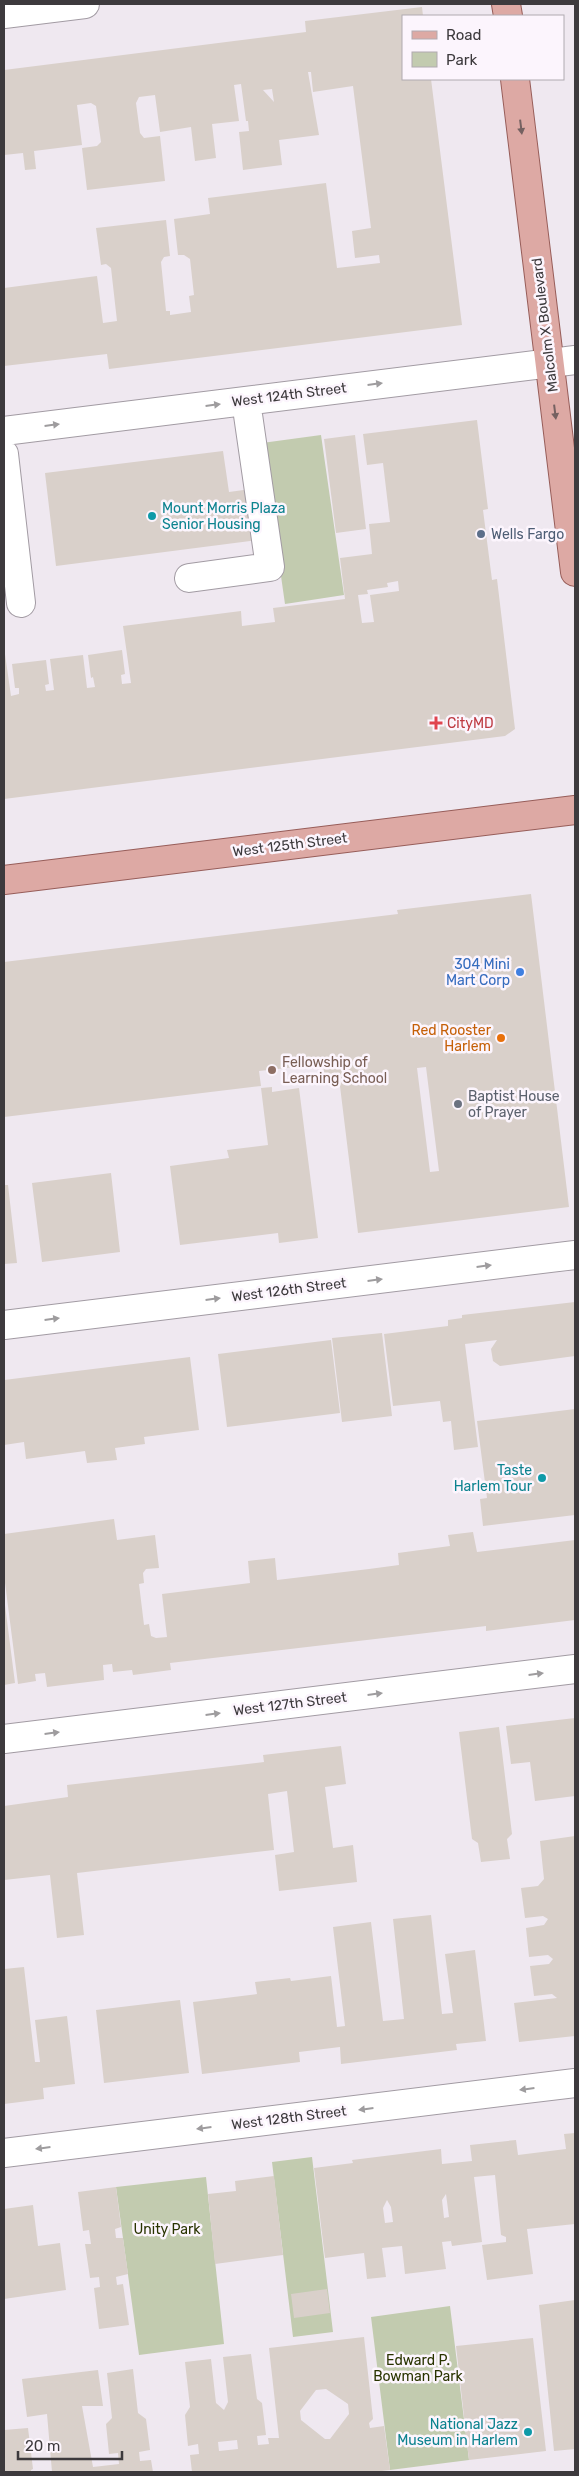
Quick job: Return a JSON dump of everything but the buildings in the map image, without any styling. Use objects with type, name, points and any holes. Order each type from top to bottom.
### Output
[{"type":"main road","name":"Malcolm X Boulevard","points":[[515,80],[562,362],[575,572]]},
{"type":"main road","name":"West 125th Street","points":[[4,880],[575,810]]},
{"type":"street","points":[[4,14],[85,4]]},
{"type":"street","name":"West 124th Street","points":[[4,430],[562,362]]},
{"type":"street","points":[[189,578],[270,567],[246,400]]},
{"type":"street","points":[[4,454],[21,603]]},
{"type":"street","name":"West 126th Street","points":[[4,1325],[575,1255]]},
{"type":"street","name":"West 127th Street","points":[[4,1739],[575,1669]]},
{"type":"street","name":"West 128th Street","points":[[4,2153],[575,2083]]},
{"type":"green space","points":[[321,435],[344,595],[285,604],[262,443]]},
{"type":"green space","points":[[312,2157],[333,2332],[293,2337],[272,2162]]},
{"type":"green space","name":"Unity Park","points":[[206,2177],[224,2344],[139,2355],[116,2187]]},
{"type":"green space","name":"Edward P. Bowman Park","points":[[450,2306],[469,2460],[390,2470],[371,2317]]},
{"type":"place","name":"Mount Morris Plaza Senior Housing","points":[[152,516]]},
{"type":"place","name":"Wells Fargo","points":[[481,534]]},
{"type":"place","name":"CityMD","points":[[436,723]]},
{"type":"place","name":"304 Mini Mart Corp","points":[[520,972]]},
{"type":"place","name":"Red Rooster Harlem","points":[[501,1038]]},
{"type":"place","name":"Fellowship of Learning School","points":[[272,1070]]},
{"type":"place","name":"Baptist House of Prayer","points":[[458,1104]]},
{"type":"place","name":"Taste Harlem Tour","points":[[542,1478]]},
{"type":"place","name":"National Jazz Museum in Harlem","points":[[528,2432]]}]
